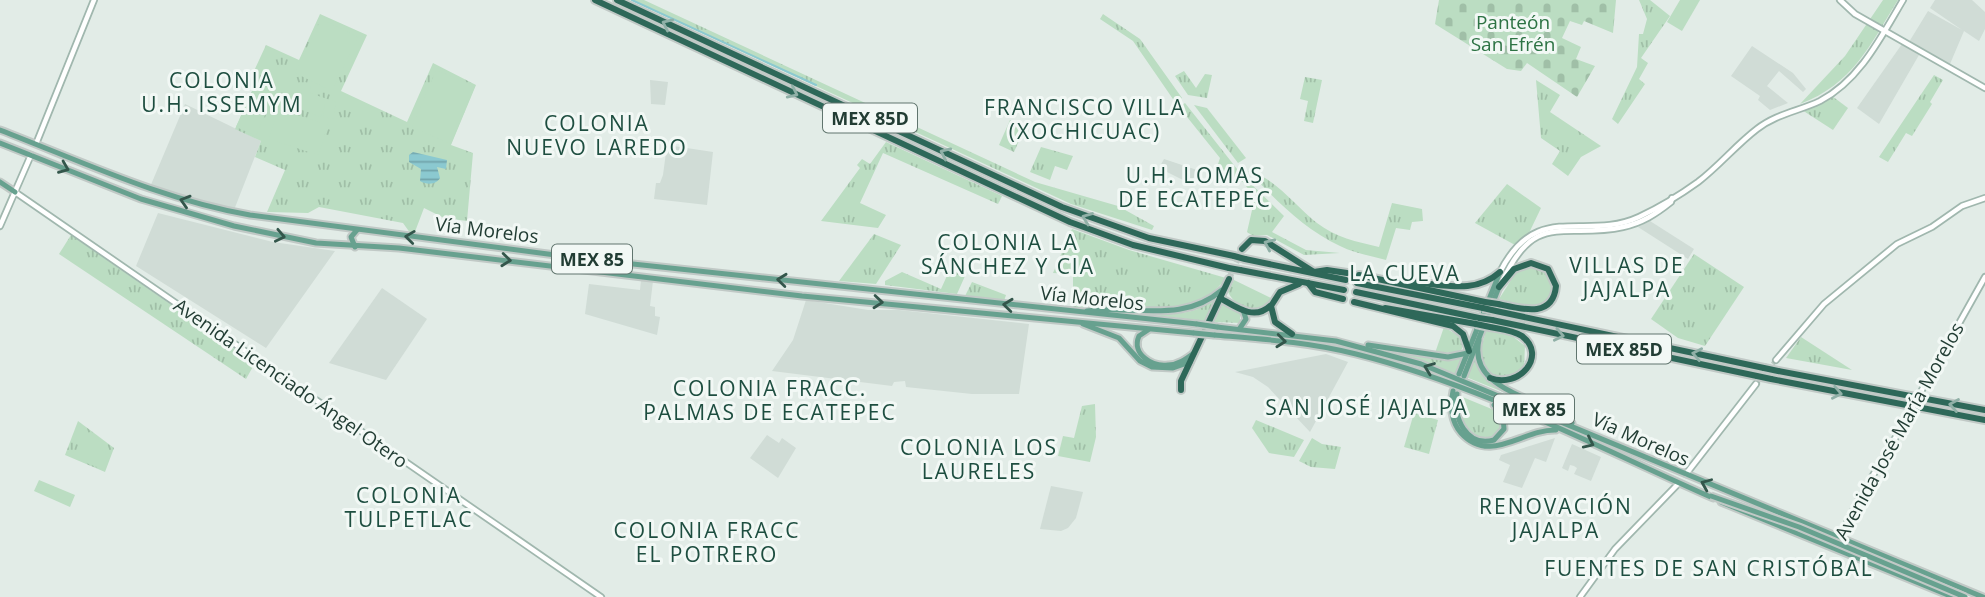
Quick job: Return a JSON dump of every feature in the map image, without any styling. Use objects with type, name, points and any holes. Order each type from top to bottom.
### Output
[{"type":"highway","name":"MEX 85D","points":[[595,0],[1015,197],[1121,240],[1229,268],[1344,290]]},
{"type":"highway","name":"MEX 85D","points":[[617,0],[1019,188],[1127,232],[1314,272]]},
{"type":"highway","points":[[1242,249],[1251,240],[1262,239],[1314,272],[1327,270],[1347,277]]},
{"type":"highway","points":[[1497,308],[1540,310],[1552,300],[1556,286],[1548,269],[1531,262],[1514,269],[1499,287]]},
{"type":"highway","points":[[1396,283],[1470,287],[1487,282],[1500,272]]},
{"type":"highway","points":[[1181,390],[1181,381],[1229,279]]},
{"type":"highway","name":"MEX 85D","points":[[1396,283],[1358,279],[1778,371],[1985,410]]},
{"type":"highway","points":[[1220,298],[1243,310],[1258,313],[1272,304],[1277,295],[1289,286],[1308,283],[1315,292],[1343,299]]},
{"type":"highway","points":[[1396,283],[1484,305]]},
{"type":"highway","name":"MEX 85D","points":[[1356,292],[1477,321],[1756,380],[1770,379],[1985,420]]},
{"type":"highway","points":[[1354,302],[1453,326],[1463,334],[1469,352]]},
{"type":"highway","points":[[1272,304],[1275,322],[1292,334]]},
{"type":"highway","points":[[1381,308],[1477,321]]},
{"type":"highway","points":[[1490,378],[1503,381],[1517,377],[1527,368],[1531,356],[1529,345],[1522,336],[1491,324]]},
{"type":"main road","points":[[36,144],[94,0]]},
{"type":"main road","points":[[1840,0],[1855,14],[1985,88]]},
{"type":"main road","points":[[1672,198],[1671,202],[1651,218],[1629,226],[1555,230],[1539,235],[1517,255],[1499,287],[1479,340],[1462,375],[1500,272],[1518,247],[1543,229],[1560,225],[1619,223],[1636,219],[1697,183],[1767,121],[1819,101],[1840,88],[1861,66],[1903,0]]},
{"type":"main road","name":"Vía Morelos","points":[[0,130],[145,188],[215,209],[586,259],[1292,334],[1356,345],[1421,364],[1983,597]]},
{"type":"main road","name":"Vía Morelos","points":[[0,143],[141,199],[183,212],[316,243],[584,268],[802,296],[1291,342],[1354,354],[1418,372],[1562,431],[1678,484],[1953,597]]},
{"type":"main road","points":[[0,226],[31,155]]},
{"type":"main road","points":[[0,182],[15,192]]},
{"type":"main road","name":"Avenida Licenciado Ángel Otero","points":[[15,192],[601,597]]},
{"type":"main road","points":[[1776,360],[1824,304],[1897,244],[1932,227],[1962,206],[1985,198]]},
{"type":"main road","points":[[355,247],[351,237],[357,230]]},
{"type":"main road","name":"Avenida José María Morelos","points":[[1834,548],[1838,536],[1906,421],[1985,277]]},
{"type":"main road","points":[[1077,312],[1101,309],[1176,312],[1200,304],[1225,288]]},
{"type":"main road","points":[[1238,329],[1246,321],[1243,310]]},
{"type":"main road","points":[[1077,321],[1119,338],[1138,359],[1152,367],[1173,368],[1190,361]]},
{"type":"main road","points":[[1155,329],[1144,331],[1136,340],[1138,351],[1148,361],[1171,365],[1194,354]]},
{"type":"main road","points":[[1479,340],[1478,361],[1490,378],[1558,412],[1577,428]]},
{"type":"main road","points":[[1356,345],[1452,358],[1469,352]]},
{"type":"main road","points":[[1685,475],[1756,380]]},
{"type":"main road","points":[[1489,401],[1503,416],[1504,429],[1494,440],[1480,441],[1460,424],[1455,408],[1455,392],[1451,409],[1456,426],[1464,436],[1478,444],[1503,445],[1544,431],[1562,431]]},
{"type":"main road","points":[[1580,597],[1623,540],[1678,484]]},
{"type":"main road","points":[[1709,496],[1799,527],[1965,597]]},
{"type":"shaded area","points":[[1935,0],[1972,0],[1985,12],[1985,29],[1979,41],[1964,31],[1950,64],[1909,42],[1928,11],[1962,30],[1930,8]]},
{"type":"shaded area","points":[[1902,44],[1919,55],[1879,124],[1857,108]]},
{"type":"shaded area","points":[[1752,46],[1793,73],[1806,89],[1803,92],[1779,71],[1767,86],[1788,103],[1770,110],[1758,100],[1760,96],[1731,76]]},
{"type":"shaded area","points":[[650,80],[668,82],[665,105],[651,104]]},
{"type":"shaded area","points":[[185,104],[261,141],[234,210],[150,187]]},
{"type":"shaded area","points":[[667,145],[713,152],[707,205],[654,199],[656,183],[660,183],[663,175]]},
{"type":"shaded area","points":[[1164,159],[1197,170],[1191,184],[1159,168]]},
{"type":"shaded area","points":[[158,213],[273,242],[335,251],[266,348],[136,266]]},
{"type":"shaded area","points":[[1650,221],[1694,249],[1688,259],[1638,227]]},
{"type":"shaded area","points":[[641,280],[653,281],[650,306],[655,307],[655,316],[660,317],[657,335],[585,314],[589,284],[640,290]]},
{"type":"shaded area","points":[[382,288],[427,319],[386,380],[329,363]]},
{"type":"shaded area","points":[[806,300],[868,310],[899,310],[1029,324],[1019,394],[972,394],[906,387],[905,381],[894,382],[892,386],[772,371],[793,340]]},
{"type":"shaded area","points":[[1326,354],[1348,362],[1310,432],[1268,387],[1253,377],[1235,372]]},
{"type":"shaded area","points":[[767,435],[779,443],[782,438],[796,448],[778,478],[750,458]]},
{"type":"shaded area","points":[[1555,438],[1546,462],[1535,458],[1522,488],[1503,482],[1510,465],[1499,460],[1501,455]]},
{"type":"shaded area","points":[[1572,444],[1601,457],[1591,481],[1574,474],[1577,468],[1574,466],[1570,465],[1568,471],[1562,468]]},
{"type":"shaded area","points":[[1051,486],[1083,492],[1076,518],[1068,528],[1061,531],[1040,529]]},
{"type":"green space","points":[[630,0],[644,0],[1035,182],[1118,206],[1154,226],[1152,230],[1071,204]]},
{"type":"green space","name":"Panteón San Efrén","points":[[1439,0],[1616,0],[1613,33],[1584,21],[1582,25],[1570,21],[1562,38],[1581,47],[1576,59],[1595,66],[1577,97],[1527,63],[1521,71],[1507,69],[1435,24]]},
{"type":"green space","points":[[1639,0],[1650,0],[1670,16],[1641,58],[1648,63],[1639,79],[1645,84],[1618,124],[1612,119],[1637,67],[1639,34],[1643,34],[1647,19]]},
{"type":"green space","points":[[1680,0],[1700,0],[1682,31],[1667,22]]},
{"type":"green space","points":[[1883,0],[1898,0],[1858,61],[1834,86],[1800,104],[1845,56]]},
{"type":"green space","points":[[320,14],[367,35],[341,91],[407,122],[433,63],[476,85],[451,145],[473,153],[467,221],[444,218],[424,208],[413,237],[403,223],[319,207],[308,213],[267,212],[285,170],[255,157],[261,141],[235,129],[253,89],[247,86],[266,45],[299,60]]},
{"type":"green space","points":[[1103,14],[1140,39],[1182,98],[1175,102],[1133,41],[1100,19]]},
{"type":"green space","points":[[321,19],[358,37],[332,91],[295,73]]},
{"type":"green space","points":[[436,70],[475,86],[451,144],[412,127]]},
{"type":"green space","points":[[1184,71],[1196,88],[1205,74],[1212,75],[1207,98],[1188,95],[1175,76]]},
{"type":"green space","points":[[1934,75],[1943,80],[1912,136],[1906,133],[1888,162],[1879,157]]},
{"type":"green space","points":[[1305,77],[1322,80],[1313,123],[1304,121],[1308,101],[1300,99]]},
{"type":"green space","points":[[1536,80],[1560,95],[1550,112],[1601,146],[1581,157],[1568,176],[1552,164],[1560,151],[1541,138]]},
{"type":"green space","points":[[299,83],[311,87],[310,93],[336,102],[333,119],[323,117],[325,104],[321,117],[292,106]]},
{"type":"green space","points":[[252,91],[272,99],[256,136],[236,127]]},
{"type":"green space","points":[[1832,96],[1848,108],[1833,130],[1802,110]]},
{"type":"green space","points":[[1185,103],[1241,174],[1284,216],[1272,232],[1306,250],[1340,253],[1304,255],[1267,235],[1253,236],[1247,232],[1255,197],[1241,180],[1216,170],[1220,158],[1179,107]]},
{"type":"green space","points":[[1194,105],[1207,108],[1246,158],[1238,163]]},
{"type":"green space","points":[[279,109],[328,125],[318,155],[269,139]]},
{"type":"green space","points":[[1010,120],[1025,127],[1014,152],[999,145]]},
{"type":"green space","points":[[886,142],[1002,196],[998,204],[883,153],[860,203],[886,215],[878,228],[821,221],[860,168],[857,165],[862,159],[870,164]]},
{"type":"green space","points":[[1041,147],[1073,156],[1067,170],[1055,166],[1050,180],[1030,172]]},
{"type":"green space","points":[[1248,171],[1267,179],[1324,228],[1354,241],[1379,247],[1392,203],[1422,209],[1423,221],[1412,222],[1410,230],[1396,228],[1386,260],[1357,252],[1314,231],[1279,203]]},
{"type":"green space","points":[[1507,184],[1541,208],[1529,233],[1515,245],[1475,223]]},
{"type":"green space","points":[[1072,229],[1129,250],[1226,278],[1212,293],[1176,308],[1134,310],[1073,307],[1073,274],[1053,273]]},
{"type":"green space","points":[[874,234],[901,245],[876,284],[839,281]]},
{"type":"green space","points":[[71,235],[255,363],[246,379],[59,254]]},
{"type":"green space","points":[[1694,254],[1744,287],[1705,346],[1678,338],[1651,319]]},
{"type":"green space","points":[[1532,266],[1546,272],[1553,283],[1548,301],[1530,308],[1499,299],[1518,269]]},
{"type":"green space","points":[[950,269],[965,276],[957,294],[885,285],[885,281],[902,272],[941,289]]},
{"type":"green space","points":[[1234,280],[1271,298],[1267,305],[1262,309],[1249,310],[1237,303],[1228,292]]},
{"type":"green space","points":[[972,282],[1006,295],[1004,301],[965,296]]},
{"type":"green space","points":[[1215,299],[1205,321],[1136,313],[1187,312]]},
{"type":"green space","points":[[1223,303],[1240,313],[1240,323],[1214,322]]},
{"type":"green space","points":[[1444,327],[1462,338],[1462,349],[1458,352],[1435,353]]},
{"type":"green space","points":[[1486,330],[1511,335],[1525,346],[1524,367],[1517,374],[1503,378],[1488,374],[1480,353]]},
{"type":"green space","points":[[1801,337],[1852,370],[1786,358]]},
{"type":"green space","points":[[1378,349],[1449,361],[1464,358],[1457,374]]},
{"type":"green space","points":[[1475,355],[1480,372],[1513,396],[1466,377]]},
{"type":"green space","points":[[1460,396],[1499,412],[1502,428],[1495,437],[1479,438],[1469,429],[1460,415]]},
{"type":"green space","points":[[1095,404],[1096,437],[1090,462],[1058,456],[1063,436],[1074,438],[1082,406]]},
{"type":"green space","points":[[1414,413],[1438,420],[1429,454],[1404,447]]},
{"type":"green space","points":[[1256,420],[1304,440],[1294,457],[1269,453],[1252,428]]},
{"type":"green space","points":[[78,421],[114,448],[105,472],[65,455]]},
{"type":"green space","points":[[96,437],[103,442],[100,450],[111,454],[105,470],[86,463]]},
{"type":"green space","points":[[1312,438],[1322,444],[1341,447],[1335,469],[1311,467],[1299,461]]},
{"type":"green space","points":[[39,480],[75,495],[70,507],[34,491]]},
{"type":"water","points":[[413,152],[447,160],[446,169],[437,167],[440,178],[436,182],[431,184],[420,181],[421,169],[409,162],[409,155]]},
{"type":"waterway","points":[[632,0],[816,85]]},
{"type":"tunnel","points":[[1229,279],[1242,249]]},
{"type":"tunnel","points":[[1756,384],[1776,360]]},
{"type":"district","name":"COLONIA U.H. ISSEMYM","points":[[222,92]]},
{"type":"district","name":"FRANCISCO VILLA (XOCHICUAC)","points":[[1085,119]]},
{"type":"district","name":"COLONIA NUEVO LAREDO","points":[[597,135]]},
{"type":"district","name":"U.H. LOMAS DE ECATEPEC","points":[[1195,187]]},
{"type":"district","name":"COLONIA LA SÁNCHEZ Y CIA","points":[[1008,254]]},
{"type":"district","name":"LA CUEVA","points":[[1405,273]]},
{"type":"district","name":"VILLAS DE JAJALPA","points":[[1627,277]]},
{"type":"district","name":"COLONIA FRACC. PALMAS DE ECATEPEC","points":[[770,400]]},
{"type":"district","name":"SAN JOSÉ JAJALPA","points":[[1367,407]]},
{"type":"district","name":"COLONIA LOS LAURELES","points":[[979,459]]},
{"type":"district","name":"COLONIA TULPETLAC","points":[[409,507]]},
{"type":"district","name":"RENOVACIÓN JAJALPA","points":[[1556,518]]},
{"type":"district","name":"COLONIA FRACC EL POTRERO","points":[[707,542]]},
{"type":"district","name":"FUENTES DE SAN CRISTÓBAL","points":[[1709,568]]}]
